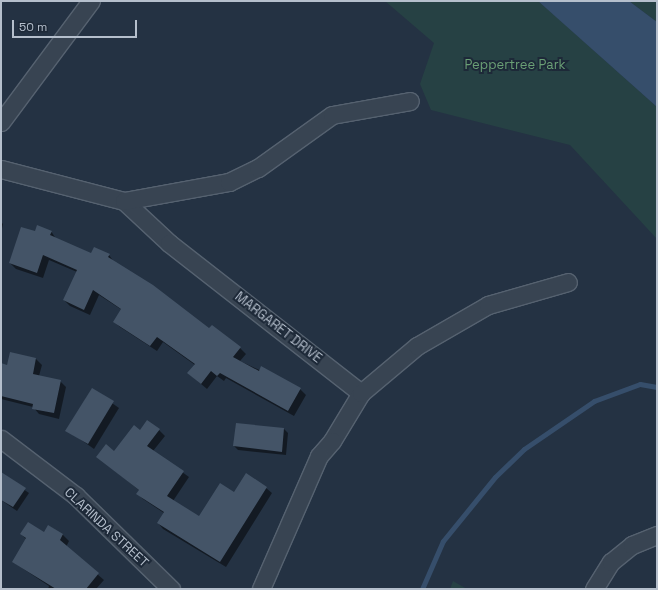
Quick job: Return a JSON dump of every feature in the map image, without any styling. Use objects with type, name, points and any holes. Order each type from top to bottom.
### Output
[{"type":"street","points":[[1,122],[91,1]]},
{"type":"street","points":[[124,202],[229,182],[258,168],[332,116],[410,101]]},
{"type":"street","name":"MARGARET DRIVE","points":[[1,169],[124,202],[169,243],[361,393]]},
{"type":"street","points":[[260,589],[319,456],[332,441],[361,393],[417,346],[488,305],[568,282]]},
{"type":"street","name":"CLARINDA STREET","points":[[1,440],[76,496],[171,589]]},
{"type":"street","points":[[594,589],[612,562],[626,549],[657,535]]},
{"type":"green space","name":"Peppertree Park","points":[[385,1],[538,1],[554,15],[657,107],[657,239],[570,145],[431,110],[420,84],[434,43]]},
{"type":"green space","points":[[629,1],[657,1],[657,22]]},
{"type":"green space","points":[[453,581],[467,589],[450,589]]},
{"type":"water","points":[[538,1],[629,1],[657,22],[657,107]]},
{"type":"building","points":[[37,225],[52,231],[50,235],[91,253],[94,247],[110,254],[108,257],[153,285],[209,328],[212,325],[241,347],[233,357],[259,371],[261,366],[301,388],[288,411],[220,373],[217,376],[211,371],[201,384],[187,373],[195,364],[157,337],[150,346],[113,322],[121,309],[93,290],[84,310],[63,300],[77,270],[43,255],[37,273],[9,263],[21,227],[35,231]]},
{"type":"building","points":[[10,352],[36,358],[33,374],[61,380],[54,413],[32,409],[33,404],[1,396],[1,363],[7,365]]},
{"type":"building","points":[[92,388],[114,401],[88,444],[65,431]]},
{"type":"building","points":[[147,420],[160,429],[147,446],[184,471],[167,496],[199,516],[220,483],[234,492],[246,473],[267,487],[220,562],[157,523],[164,512],[136,494],[139,490],[96,457],[106,444],[114,451],[134,425],[140,430]]},
{"type":"building","points":[[236,423],[284,428],[282,452],[233,446]]},
{"type":"building","points":[[1,472],[26,488],[13,507],[1,500]]},
{"type":"building","points":[[28,522],[44,532],[48,525],[63,534],[60,540],[99,573],[86,589],[56,589],[12,562],[26,538],[20,534]]},
{"type":"waterway","points":[[422,589],[443,541],[495,477],[524,449],[594,401],[640,384],[657,387]]}]
